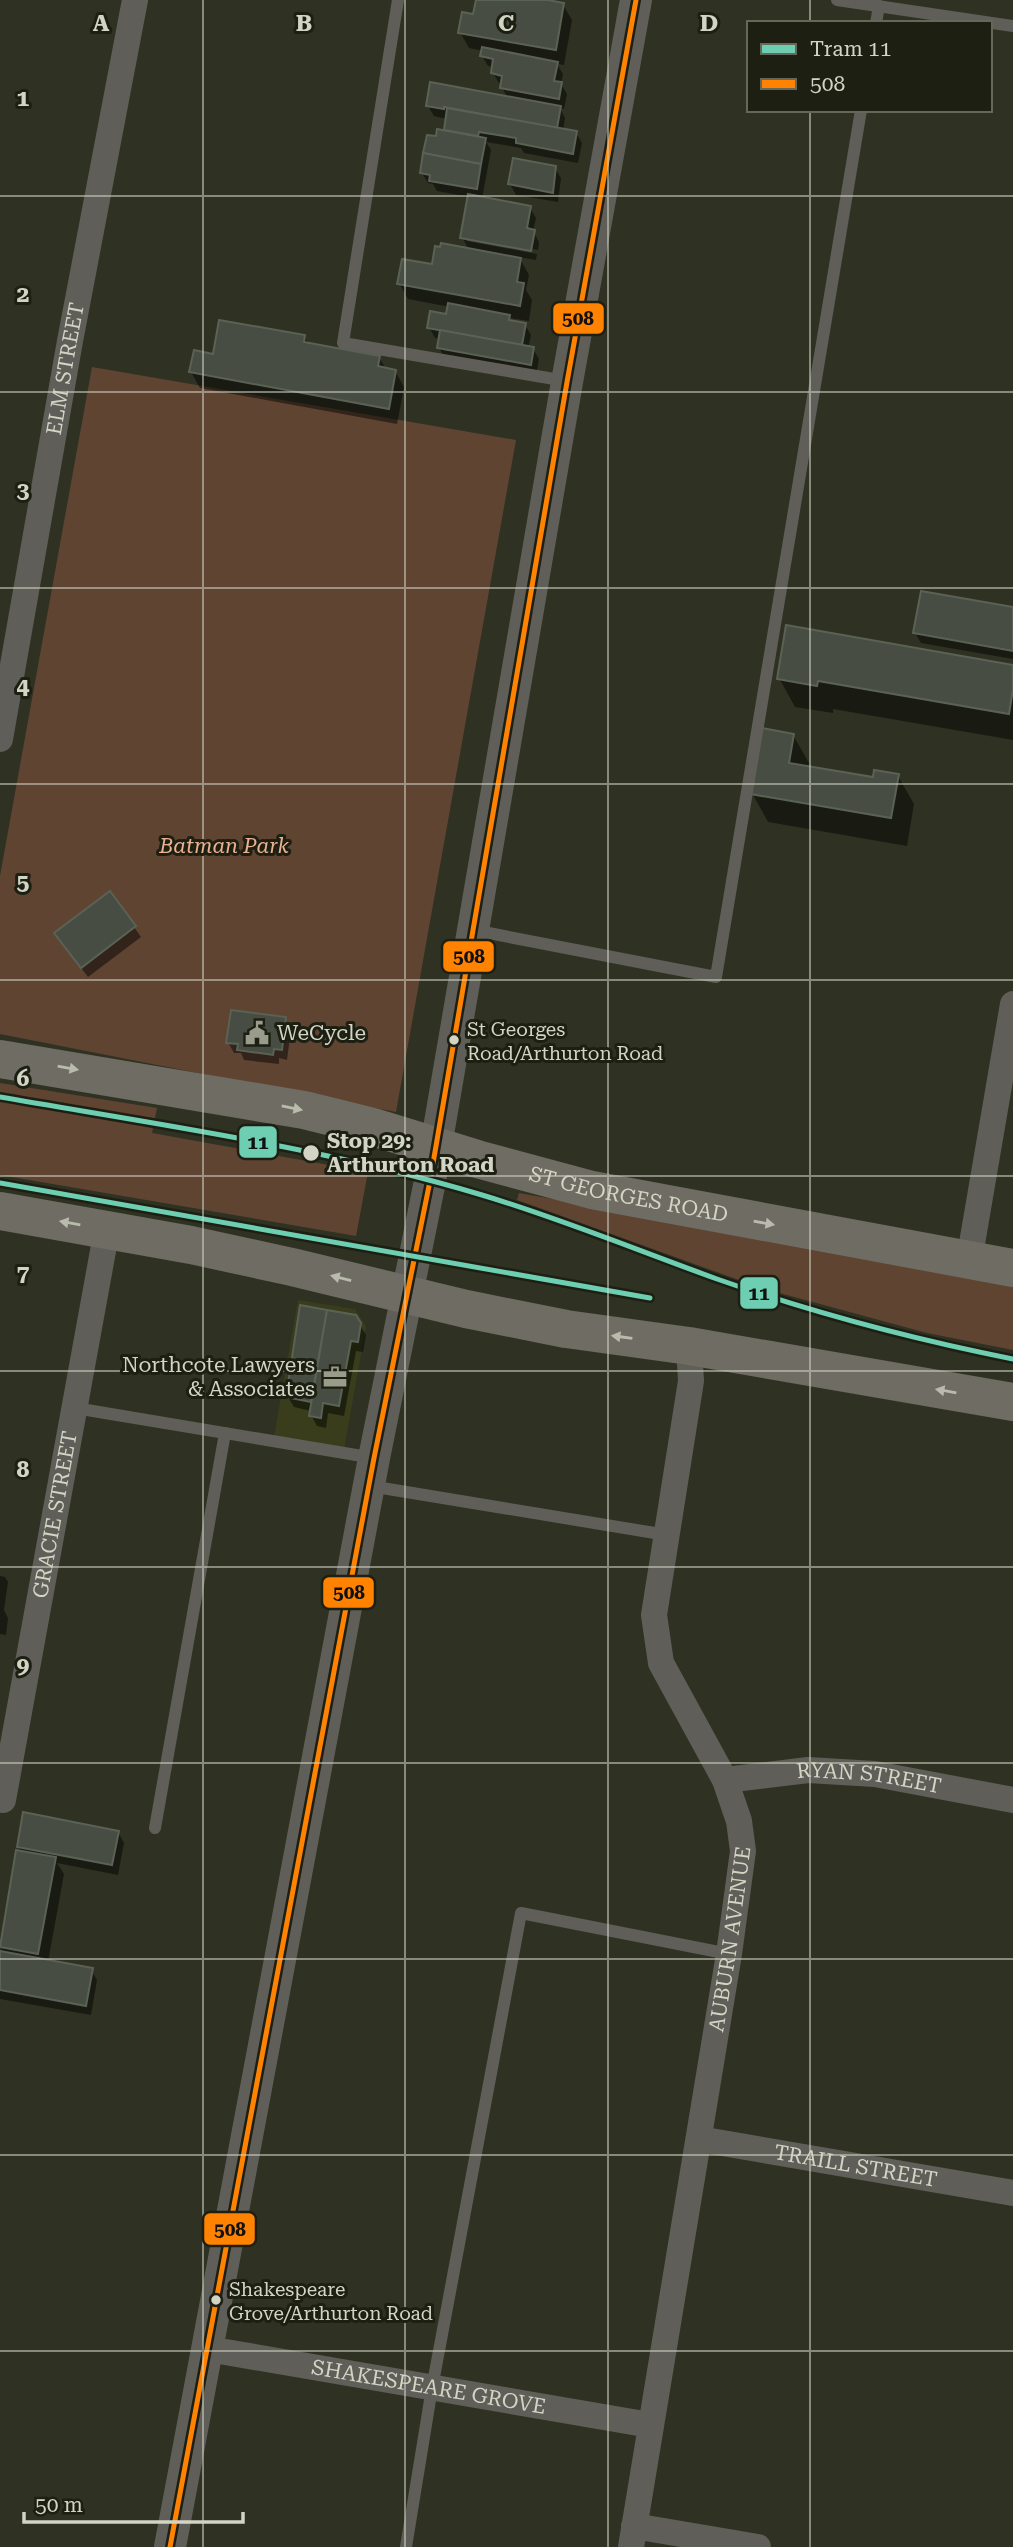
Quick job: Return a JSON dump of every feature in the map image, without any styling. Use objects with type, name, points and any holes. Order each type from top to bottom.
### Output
[{"type":"highway","name":"ST GEORGES ROAD","points":[[0,1059],[291,1107],[373,1127],[477,1159],[605,1193],[1013,1268]]},
{"type":"highway","points":[[0,1211],[292,1267],[466,1309],[566,1329],[689,1346],[1013,1402]]},
{"type":"street","name":"ELM STREET","points":[[0,739],[69,341],[135,0]]},
{"type":"street","points":[[170,2547],[436,1146],[567,382],[636,0]]},
{"type":"street","points":[[969,1261],[1008,1061],[1013,1004]]},
{"type":"street","name":"GRACIE STREET","points":[[3,1800],[107,1230]]},
{"type":"street","name":"AUBURN AVENUE","points":[[632,2536],[729,1954],[743,1851],[739,1821],[725,1780],[661,1663],[654,1615],[691,1381],[689,1346]]},
{"type":"street","name":"RYAN STREET","points":[[725,1780],[808,1770],[875,1774],[1013,1800]]},
{"type":"street","name":"TRAILL STREET","points":[[699,2139],[1013,2193]]},
{"type":"street","name":"SHAKESPEARE GROVE","points":[[208,2349],[650,2425]]},
{"type":"street","points":[[632,2536],[758,2547]]},
{"type":"lane","points":[[398,0],[342,343],[567,382]]},
{"type":"lane","points":[[837,0],[980,21]]},
{"type":"lane","points":[[876,21],[879,6]]},
{"type":"lane","points":[[992,23],[1013,26]]},
{"type":"lane","points":[[473,930],[716,977],[861,112]]},
{"type":"lane","points":[[75,1408],[225,1433],[372,1472],[667,1535]]},
{"type":"lane","points":[[155,1828],[225,1433]]},
{"type":"lane","points":[[406,2547],[432,2388],[521,1913],[729,1954]]},
{"type":"shaded area","points":[[298,1300],[355,1309],[366,1326],[344,1450],[274,1437]]},
{"type":"green space","name":"Batman Park","points":[[92,367],[516,440],[396,1112],[0,1034],[0,876]]},
{"type":"green space","points":[[0,1083],[157,1108],[152,1133],[368,1172],[356,1236],[0,1175]]},
{"type":"green space","points":[[519,1193],[1013,1280],[1013,1350],[927,1333],[761,1288],[517,1200]]},
{"type":"building","points":[[476,0],[548,0],[564,3],[556,50],[458,33],[462,12],[473,14]]},
{"type":"building","points":[[482,47],[558,62],[554,81],[562,82],[559,99],[500,88],[502,76],[491,73],[493,59],[480,56]]},
{"type":"building","points":[[430,82],[561,106],[557,128],[426,106]]},
{"type":"building","points":[[447,108],[577,131],[573,154],[516,143],[516,138],[479,132],[478,136],[444,130]]},
{"type":"building","points":[[437,129],[486,138],[481,164],[423,153],[427,135],[436,136]]},
{"type":"building","points":[[423,153],[481,164],[477,189],[429,181],[430,175],[420,173]]},
{"type":"building","points":[[513,158],[556,166],[553,193],[508,184]]},
{"type":"building","points":[[468,194],[531,206],[527,228],[535,230],[531,251],[460,238]]},
{"type":"building","points":[[441,243],[521,258],[517,282],[524,283],[520,306],[397,284],[402,259],[432,264],[435,246],[440,247]]},
{"type":"building","points":[[448,303],[510,315],[509,320],[526,323],[522,345],[427,328],[430,311],[446,314]]},
{"type":"building","points":[[219,320],[305,335],[304,342],[380,356],[378,366],[396,370],[389,409],[189,372],[194,350],[213,354]]},
{"type":"building","points":[[440,330],[534,347],[531,365],[437,348]]},
{"type":"building","points":[[921,591],[1013,607],[1013,651],[913,633]]},
{"type":"building","points":[[786,625],[1013,665],[1009,714],[818,681],[817,686],[777,679]]},
{"type":"building","points":[[762,728],[794,734],[789,763],[873,777],[874,770],[899,774],[891,818],[750,794]]},
{"type":"building","points":[[110,891],[136,926],[81,968],[54,933]]},
{"type":"building","points":[[231,1010],[286,1017],[282,1050],[274,1049],[273,1055],[237,1050],[238,1044],[226,1043]]},
{"type":"building","points":[[300,1305],[327,1310],[311,1402],[286,1397]]},
{"type":"building","points":[[327,1310],[356,1315],[361,1323],[358,1342],[351,1341],[339,1406],[323,1403],[321,1418],[309,1416]]},
{"type":"building","points":[[23,1812],[119,1831],[112,1865],[17,1847]]},
{"type":"building","points":[[16,1850],[56,1857],[38,1954],[0,1947]]},
{"type":"building","points":[[0,1951],[93,1968],[86,2006],[0,1990]]},
{"type":"tram line","name":"11","points":[[0,1097],[242,1139],[423,1178],[542,1214],[790,1303],[901,1334],[1013,1359]]},
{"type":"tram line","name":"11","points":[[0,1183],[650,1298]]},
{"type":"transit line","name":"508","points":[[170,2547],[374,1458],[430,1181],[567,382],[636,0]]},
{"type":"place","name":"WeCycle","points":[[257,1033]]},
{"type":"place","name":"St Georges Road/Arthurton Road","points":[[454,1040]]},
{"type":"place","name":"Stop 29: Arthurton Road","points":[[311,1153]]},
{"type":"place","name":"Northcote Lawyers & Associates","points":[[335,1377]]},
{"type":"place","name":"Shakespeare Grove/Arthurton Road","points":[[216,2300]]}]
